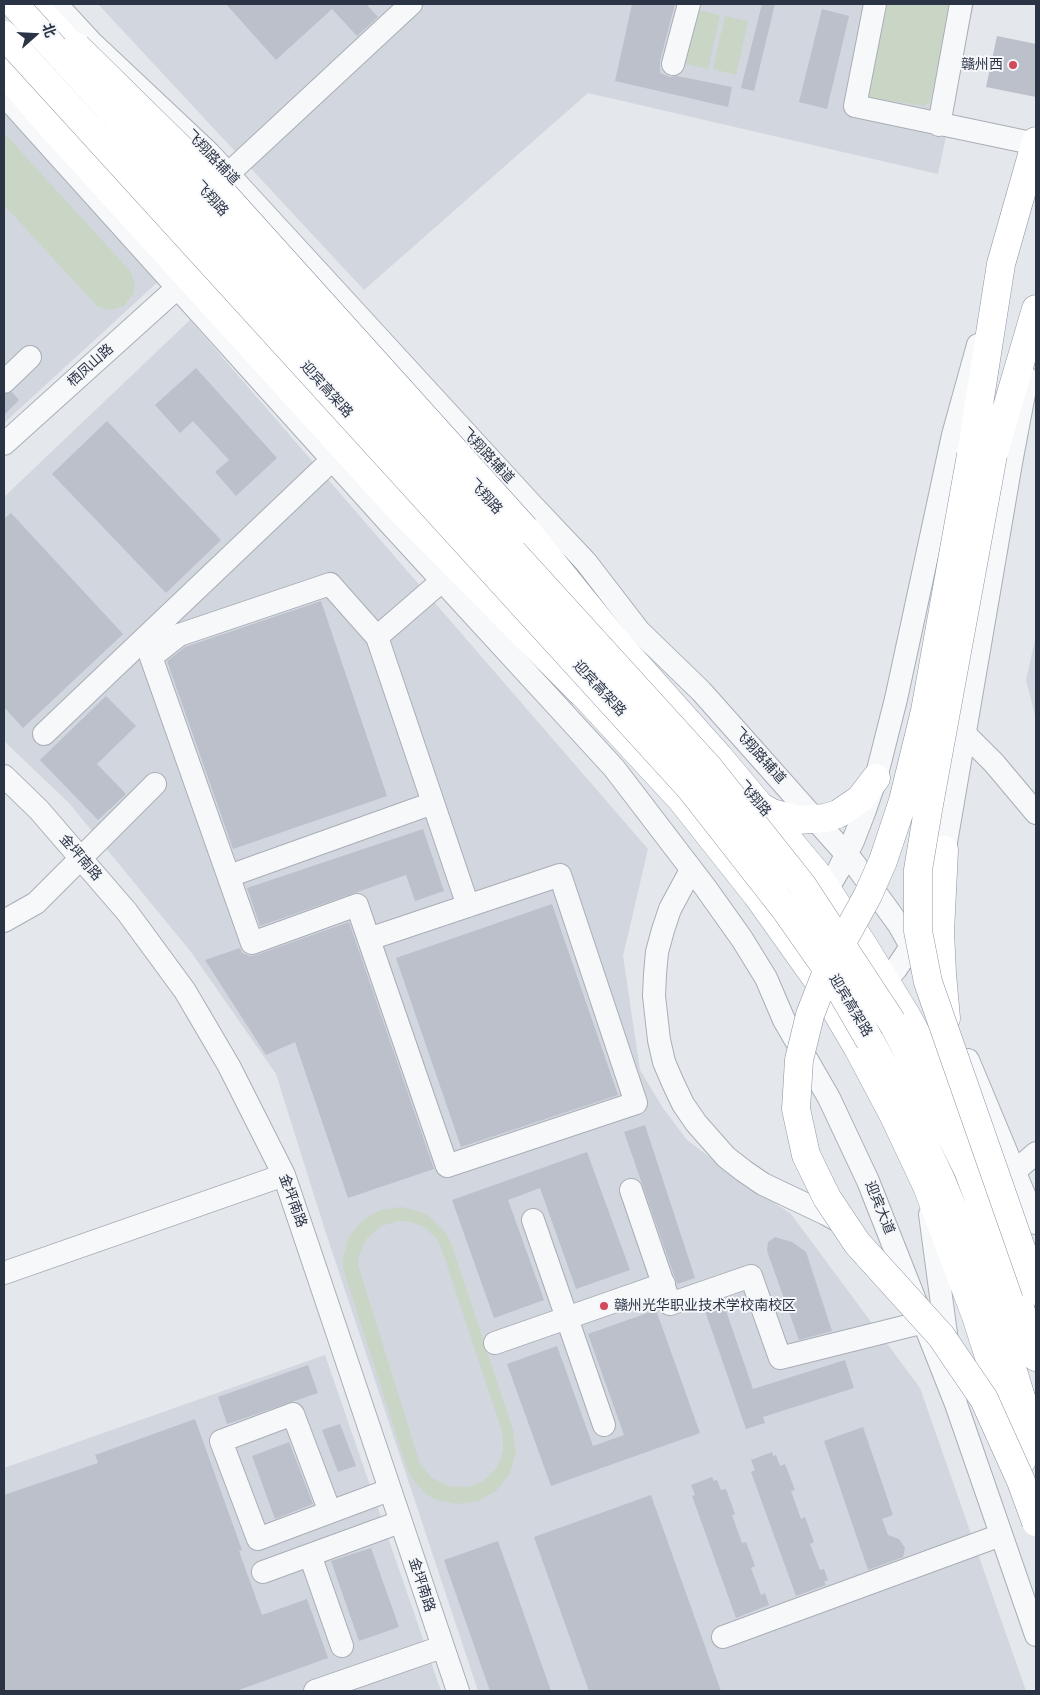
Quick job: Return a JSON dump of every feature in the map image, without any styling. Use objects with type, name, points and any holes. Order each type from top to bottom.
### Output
[{"type":"main road","name":"迎宾高架路","points":[[14,4],[709,768],[802,885],[892,1022],[931,1095],[968,1170],[1018,1302],[1036,1357]]},
{"type":"main road","points":[[33,4],[200,168],[526,529],[619,645]]},
{"type":"main road","name":"飞翔路","points":[[33,4],[619,645],[761,807],[816,873],[906,1015],[946,1089],[982,1165]]},
{"type":"main road","name":"迎宾高架路","points":[[4,35],[691,789],[785,909],[834,979],[866,1033],[907,1108],[942,1180],[994,1310],[1036,1446]]},
{"type":"main road","points":[[4,56],[681,799],[757,895],[819,982],[841,1019]]},
{"type":"main road","points":[[4,71],[400,509],[582,692]]},
{"type":"main road","points":[[1036,142],[1001,264],[982,455],[918,870],[918,932],[928,982],[1036,1291]]},
{"type":"main road","points":[[1036,309],[982,455],[903,801],[884,861],[868,895],[829,966],[810,1015],[798,1060],[796,1109],[806,1155],[827,1198],[858,1243],[941,1336],[984,1399],[1021,1481],[1036,1522]]},
{"type":"main road","points":[[761,807],[785,818],[816,820],[838,814],[849,807],[860,799],[876,778]]},
{"type":"main road","points":[[944,850],[940,932],[945,1008],[951,1051],[960,1090],[982,1165],[1036,1306]]},
{"type":"main road","name":"迎宾大道","points":[[841,1019],[894,1116],[927,1186],[976,1316],[1036,1504]]},
{"type":"street","name":"飞翔路辅道","points":[[56,4],[91,42],[228,174],[586,562],[640,631],[701,691],[846,854],[899,925],[912,947]]},
{"type":"street","points":[[228,174],[411,4]]},
{"type":"street","points":[[673,64],[689,4]]},
{"type":"street","points":[[875,4],[855,106],[939,125],[1036,142]]},
{"type":"street","points":[[939,125],[961,4]]},
{"type":"street","points":[[4,95],[614,768],[691,870],[674,902],[663,930],[657,952],[654,996],[656,1026],[662,1055],[683,1104],[710,1141],[744,1171],[763,1184],[826,1214],[847,1227],[883,1257],[912,1291]]},
{"type":"street","points":[[790,942],[827,890],[846,854],[865,810],[876,778],[898,690],[953,435],[1001,264]]},
{"type":"street","name":"栖凤山路","points":[[4,444],[178,288]]},
{"type":"street","points":[[841,1019],[886,982],[912,947],[936,893],[965,734],[1010,463],[1036,331]]},
{"type":"street","points":[[4,382],[30,358]]},
{"type":"street","points":[[44,734],[333,460]]},
{"type":"street","points":[[377,637],[442,580]]},
{"type":"street","points":[[369,939],[468,906],[560,875],[636,1103],[447,1166],[369,939],[358,905],[252,943],[151,657],[179,635],[330,584],[377,637],[468,906]]},
{"type":"street","points":[[965,734],[994,763],[1036,813]]},
{"type":"street","name":"金坪南路","points":[[4,776],[38,810],[127,912],[184,991],[229,1066],[284,1175],[458,1691]]},
{"type":"street","points":[[4,921],[36,903],[155,784]]},
{"type":"street","points":[[229,876],[433,804]]},
{"type":"street","name":"迎宾大道","points":[[691,870],[742,939],[766,978],[784,1020],[829,1098],[868,1181],[956,1404],[1036,1635]]},
{"type":"street","points":[[912,947],[945,1008],[1036,1223]]},
{"type":"street","points":[[1015,1172],[1036,1153]]},
{"type":"street","points":[[982,1165],[1036,1267]]},
{"type":"street","points":[[4,1273],[284,1175]]},
{"type":"street","name":"迎宾大道","points":[[927,1186],[956,1404]]},
{"type":"street","points":[[631,1190],[670,1304],[751,1276],[780,1358],[924,1322]]},
{"type":"street","points":[[533,1220],[604,1424]]},
{"type":"street","points":[[495,1343],[664,1284]]},
{"type":"street","points":[[330,1512],[293,1414],[221,1441],[258,1539],[389,1490]]},
{"type":"street","points":[[263,1572],[400,1522]]},
{"type":"street","points":[[723,1637],[1001,1535]]},
{"type":"street","points":[[310,1555],[342,1646]]},
{"type":"street","points":[[325,1690],[442,1647]]},
{"type":"shaded area","points":[[98,4],[974,4],[938,174],[588,93],[364,290]]},
{"type":"shaded area","points":[[4,106],[161,279],[4,423]]},
{"type":"shaded area","points":[[190,320],[648,849],[623,956],[640,1070],[663,1108],[687,1140],[791,1214],[920,1388],[1026,1691],[478,1691],[323,1224],[276,1074],[191,952],[69,803],[4,741],[4,497]]},
{"type":"shaded area","points":[[1036,635],[1036,719],[1026,680]]},
{"type":"shaded area","points":[[325,1355],[441,1691],[4,1691],[4,1468]]},
{"type":"green space","points":[[883,4],[951,4],[930,102],[924,106],[868,97]]},
{"type":"green space","points":[[698,10],[720,15],[708,69],[685,64]]},
{"type":"green space","points":[[725,16],[748,21],[736,75],[713,69]]},
{"type":"green space","points":[[4,133],[131,272],[135,286],[133,294],[124,306],[111,310],[98,307],[4,205]]},
{"type":"green space","points":[[401,1207],[422,1212],[446,1233],[451,1243],[513,1430],[516,1452],[510,1473],[496,1491],[478,1501],[457,1504],[437,1500],[427,1495],[413,1480],[408,1471],[343,1268],[343,1258],[349,1237],[362,1221],[380,1210]],"holes":[[[399,1221],[408,1221],[424,1227],[437,1239],[441,1247],[503,1434],[503,1452],[496,1469],[483,1481],[475,1485],[466,1487],[448,1486],[432,1478],[420,1464],[358,1265],[359,1255],[367,1238],[381,1226]]]},
{"type":"building","points":[[226,4],[366,4],[378,17],[357,36],[332,9],[276,60]]},
{"type":"building","points":[[632,4],[675,4],[660,61],[660,73],[670,77],[677,76],[732,87],[728,107],[615,81]]},
{"type":"building","points":[[762,4],[775,4],[754,91],[741,88]]},
{"type":"building","points":[[822,9],[849,16],[827,109],[799,102]]},
{"type":"building","name":"赣州西","points":[[997,36],[1036,44],[1036,97],[986,87]]},
{"type":"building","points":[[196,368],[277,458],[236,496],[215,472],[229,460],[193,421],[180,433],[155,405]]},
{"type":"building","points":[[12,392],[19,400],[4,415],[4,395]]},
{"type":"building","points":[[107,421],[221,540],[166,593],[52,474]]},
{"type":"building","points":[[11,513],[123,634],[23,728],[4,707],[4,519]]},
{"type":"building","points":[[321,601],[387,796],[233,849],[167,661],[185,647]]},
{"type":"building","points":[[106,696],[136,726],[97,764],[126,794],[98,820],[40,760]]},
{"type":"building","points":[[423,829],[444,891],[415,901],[406,875],[260,926],[247,888]]},
{"type":"building","points":[[552,904],[618,1095],[461,1147],[396,958]]},
{"type":"building","points":[[349,922],[434,1169],[348,1198],[295,1042],[266,1055],[205,960],[240,948],[242,953],[250,956],[256,955]]},
{"type":"building","points":[[645,1125],[695,1278],[677,1284],[624,1132]]},
{"type":"building","points":[[587,1152],[630,1270],[576,1289],[540,1188],[508,1200],[544,1300],[494,1318],[452,1200]]},
{"type":"building","points":[[775,1237],[792,1242],[806,1252],[832,1331],[799,1340],[767,1251],[768,1242]]},
{"type":"building","points":[[723,1302],[753,1389],[845,1360],[854,1388],[763,1417],[765,1423],[746,1429],[704,1308]]},
{"type":"building","points":[[656,1310],[700,1433],[551,1486],[507,1364],[557,1346],[593,1446],[624,1435],[588,1334]]},
{"type":"building","points":[[308,1365],[318,1393],[227,1424],[218,1397]]},
{"type":"building","points":[[195,1419],[242,1550],[239,1551],[262,1615],[307,1599],[328,1658],[236,1691],[4,1691],[4,1495],[98,1463],[95,1455]]},
{"type":"building","points":[[340,1424],[356,1466],[338,1472],[322,1430]]},
{"type":"building","points":[[863,1427],[893,1515],[882,1519],[888,1535],[899,1539],[905,1548],[903,1557],[868,1570],[824,1441]]},
{"type":"building","points":[[289,1442],[313,1504],[275,1519],[252,1456]]},
{"type":"building","points":[[772,1452],[773,1456],[776,1455],[780,1466],[785,1464],[795,1490],[791,1491],[801,1519],[805,1517],[814,1542],[810,1544],[820,1570],[824,1569],[828,1580],[824,1582],[826,1585],[796,1596],[751,1472],[755,1470],[751,1460]]},
{"type":"building","points":[[712,1477],[714,1481],[717,1480],[721,1490],[726,1489],[735,1514],[732,1515],[742,1543],[746,1542],[755,1566],[751,1568],[761,1595],[765,1593],[769,1605],[736,1618],[692,1496],[695,1495],[691,1485]]},
{"type":"building","points":[[651,1495],[721,1691],[589,1691],[534,1537]]},
{"type":"building","points":[[498,1541],[551,1691],[490,1691],[444,1560]]},
{"type":"building","points":[[371,1548],[399,1627],[359,1641],[331,1561]]},
{"type":"place","name":"赣州西","points":[[1013,65]]},
{"type":"place","name":"赣州光华职业技术学校南校区","points":[[604,1306]]}]
